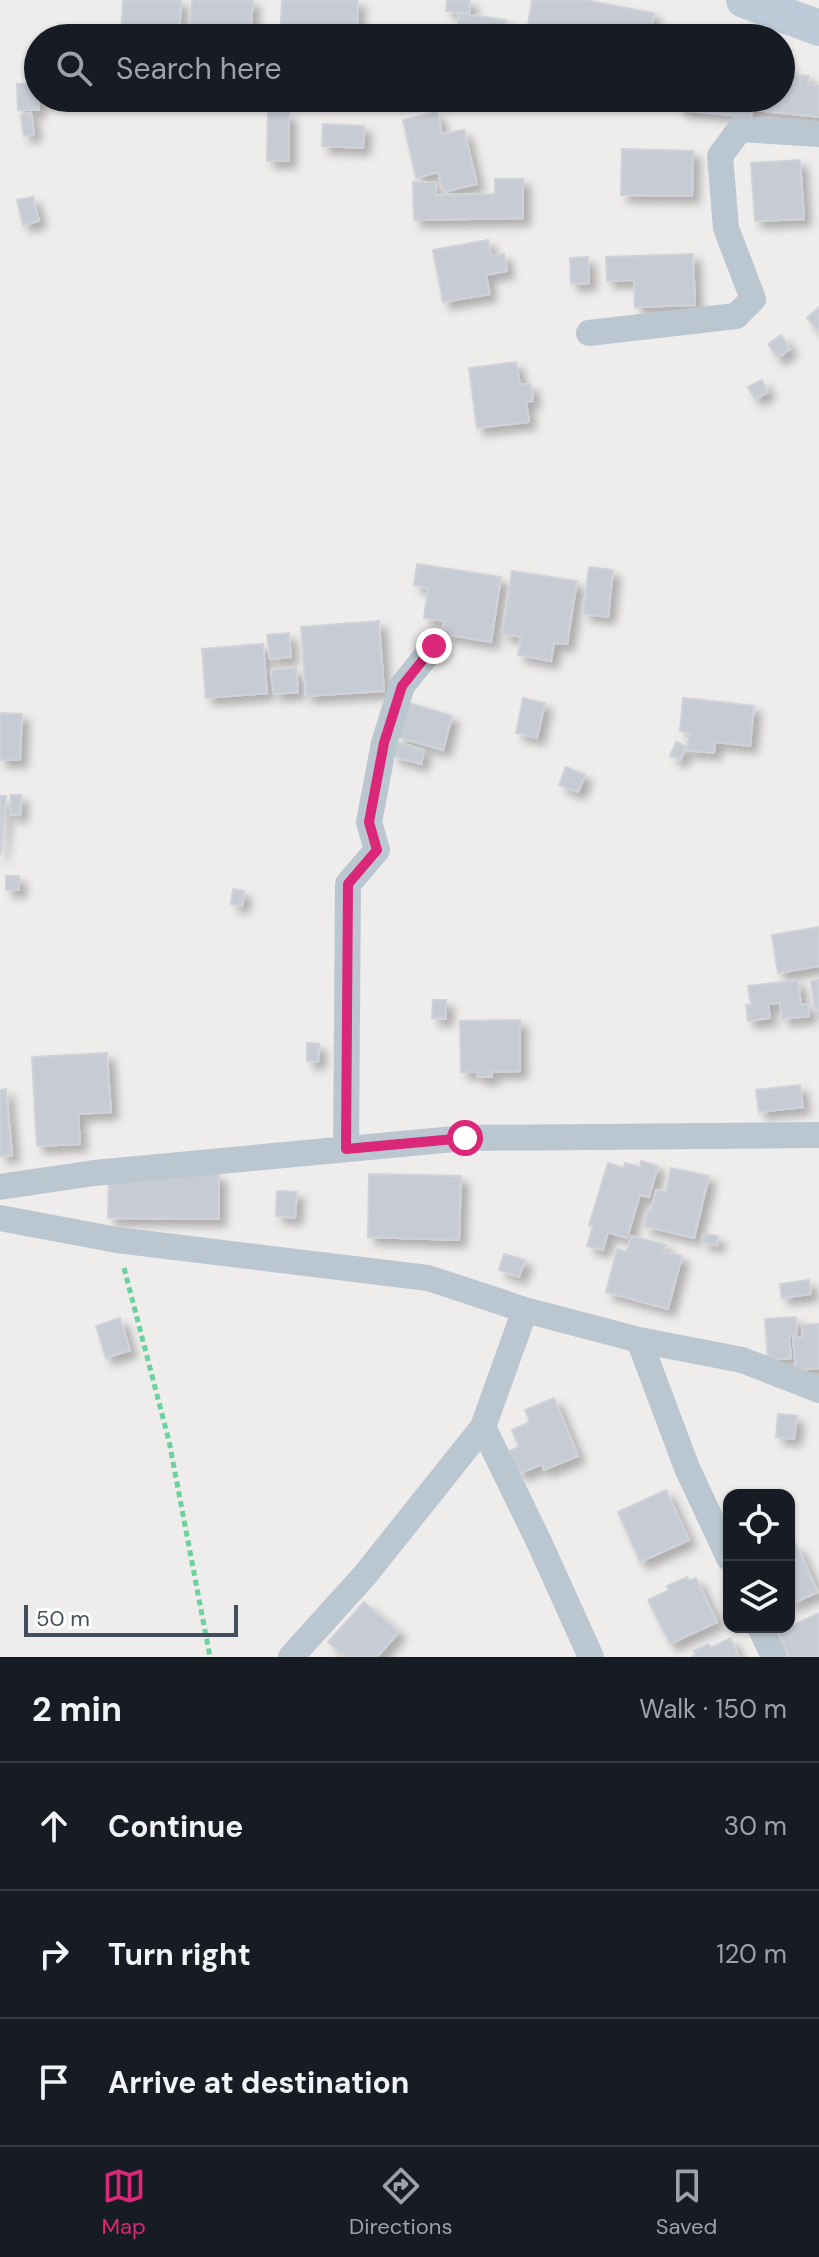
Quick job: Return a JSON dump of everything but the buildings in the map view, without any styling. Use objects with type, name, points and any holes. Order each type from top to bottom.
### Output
[{"type":"main road","points":[[744,0],[819,28]]},
{"type":"street","points":[[589,333],[736,316],[753,299],[726,228],[720,156],[740,129],[819,134]]},
{"type":"street","points":[[346,1149],[348,884],[377,850],[369,822],[384,743],[402,686],[434,646]]},
{"type":"street","points":[[0,1187],[94,1173],[465,1138],[819,1135]]},
{"type":"street","points":[[0,1218],[117,1240],[428,1278],[525,1310],[639,1340],[742,1360],[819,1390]]},
{"type":"street","points":[[291,1657],[365,1575],[483,1427],[525,1310]]},
{"type":"street","points":[[639,1340],[687,1468],[723,1545]]},
{"type":"street","points":[[483,1427],[591,1657]]},
{"type":"street","points":[[763,1633],[774,1657]]},
{"type":"path","points":[[117,1240],[169,1441],[210,1657]]},
{"type":"route","points":[[434,646],[402,686],[384,743],[369,822],[377,850],[348,884],[346,1149],[465,1138]]}]
